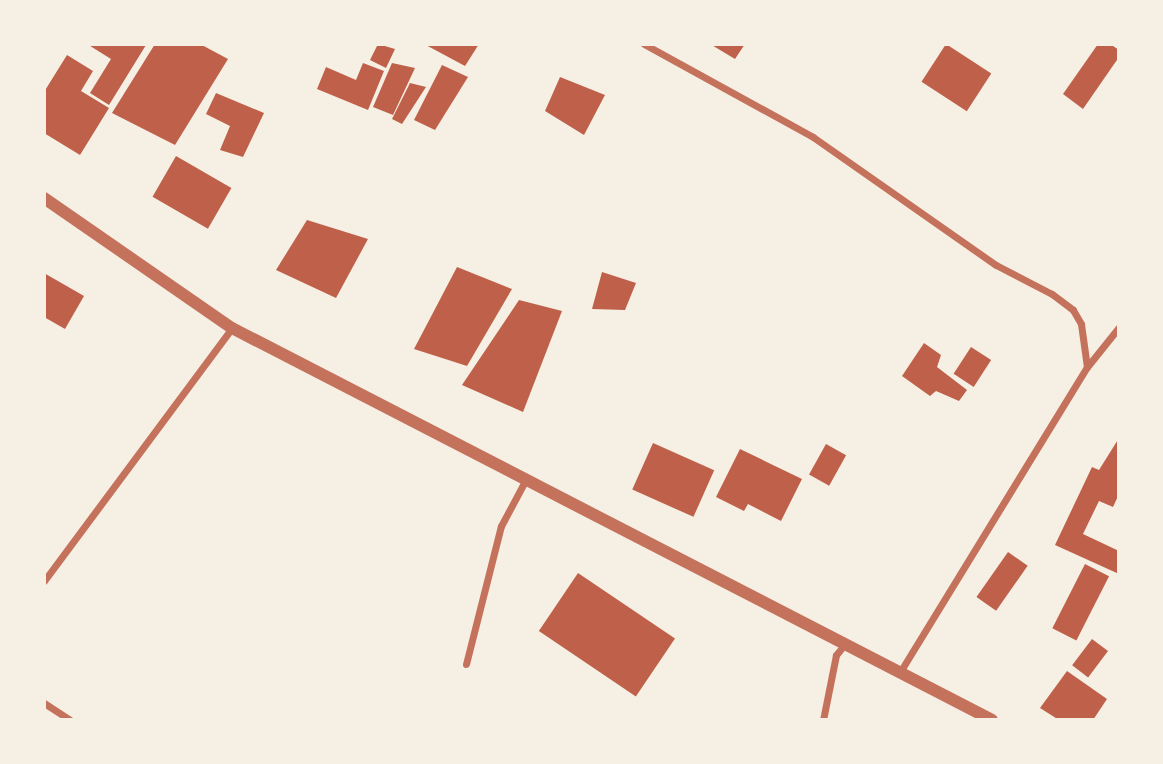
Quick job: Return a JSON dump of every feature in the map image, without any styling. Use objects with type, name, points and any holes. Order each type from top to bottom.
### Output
[{"type":"street","points":[[644,44],[813,136],[996,265],[1052,294],[1073,310],[1081,324],[1087,367]]},
{"type":"street","points":[[44,198],[232,328],[992,720]]},
{"type":"street","points":[[900,672],[1087,367],[1119,327]]},
{"type":"street","points":[[44,581],[232,328]]},
{"type":"street","points":[[466,664],[495,547],[525,481]]},
{"type":"street","points":[[822,720],[836,655],[845,643]]},
{"type":"street","points":[[44,703],[69,720]]},
{"type":"building","points":[[87,44],[146,45],[109,105],[90,93],[111,59]]},
{"type":"building","points":[[155,44],[200,44],[228,59],[175,145],[112,113]]},
{"type":"building","points":[[378,44],[395,49],[386,68],[370,60]]},
{"type":"building","points":[[424,44],[479,44],[465,66]]},
{"type":"building","points":[[710,44],[745,44],[735,59]]},
{"type":"building","points":[[946,44],[991,73],[967,111],[921,82]]},
{"type":"building","points":[[1098,44],[1110,44],[1119,50],[1119,57],[1083,109],[1063,94]]},
{"type":"building","points":[[67,55],[93,71],[81,91],[109,108],[80,155],[44,133],[44,92]]},
{"type":"building","points":[[363,63],[384,71],[368,110],[317,89],[326,67],[356,80]]},
{"type":"building","points":[[392,63],[415,68],[393,115],[373,107]]},
{"type":"building","points":[[442,65],[468,77],[435,130],[414,120]]},
{"type":"building","points":[[560,77],[605,95],[584,135],[545,111]]},
{"type":"building","points":[[410,83],[426,87],[402,124],[392,119]]},
{"type":"building","points":[[216,93],[264,113],[243,157],[220,150],[230,126],[206,114]]},
{"type":"building","points":[[176,156],[231,188],[208,229],[152,197]]},
{"type":"building","points":[[307,220],[368,239],[336,298],[276,270]]},
{"type":"building","points":[[457,267],[512,289],[467,366],[414,349]]},
{"type":"building","points":[[602,272],[636,283],[625,310],[592,309]]},
{"type":"building","points":[[44,273],[84,296],[65,329],[44,317]]},
{"type":"building","points":[[519,300],[562,311],[523,412],[462,385]]},
{"type":"building","points":[[924,343],[941,355],[937,367],[967,390],[959,401],[936,391],[930,396],[902,376]]},
{"type":"building","points":[[971,347],[991,360],[974,387],[954,374]]},
{"type":"building","points":[[1119,438],[1119,494],[1113,507],[1099,501],[1083,534],[1119,551],[1119,574],[1055,545],[1092,467],[1099,470]]},
{"type":"building","points":[[653,443],[714,470],[693,517],[632,490]]},
{"type":"building","points":[[826,444],[846,455],[829,486],[809,475]]},
{"type":"building","points":[[740,449],[802,479],[781,521],[748,504],[744,511],[716,497]]},
{"type":"building","points":[[1008,552],[1028,566],[996,611],[976,597]]},
{"type":"building","points":[[1085,564],[1109,576],[1076,640],[1052,628]]},
{"type":"building","points":[[578,573],[675,638],[636,696],[539,631]]},
{"type":"building","points":[[1092,639],[1108,651],[1088,677],[1072,665]]},
{"type":"building","points":[[1067,671],[1107,699],[1093,720],[1059,720],[1040,708]]}]
